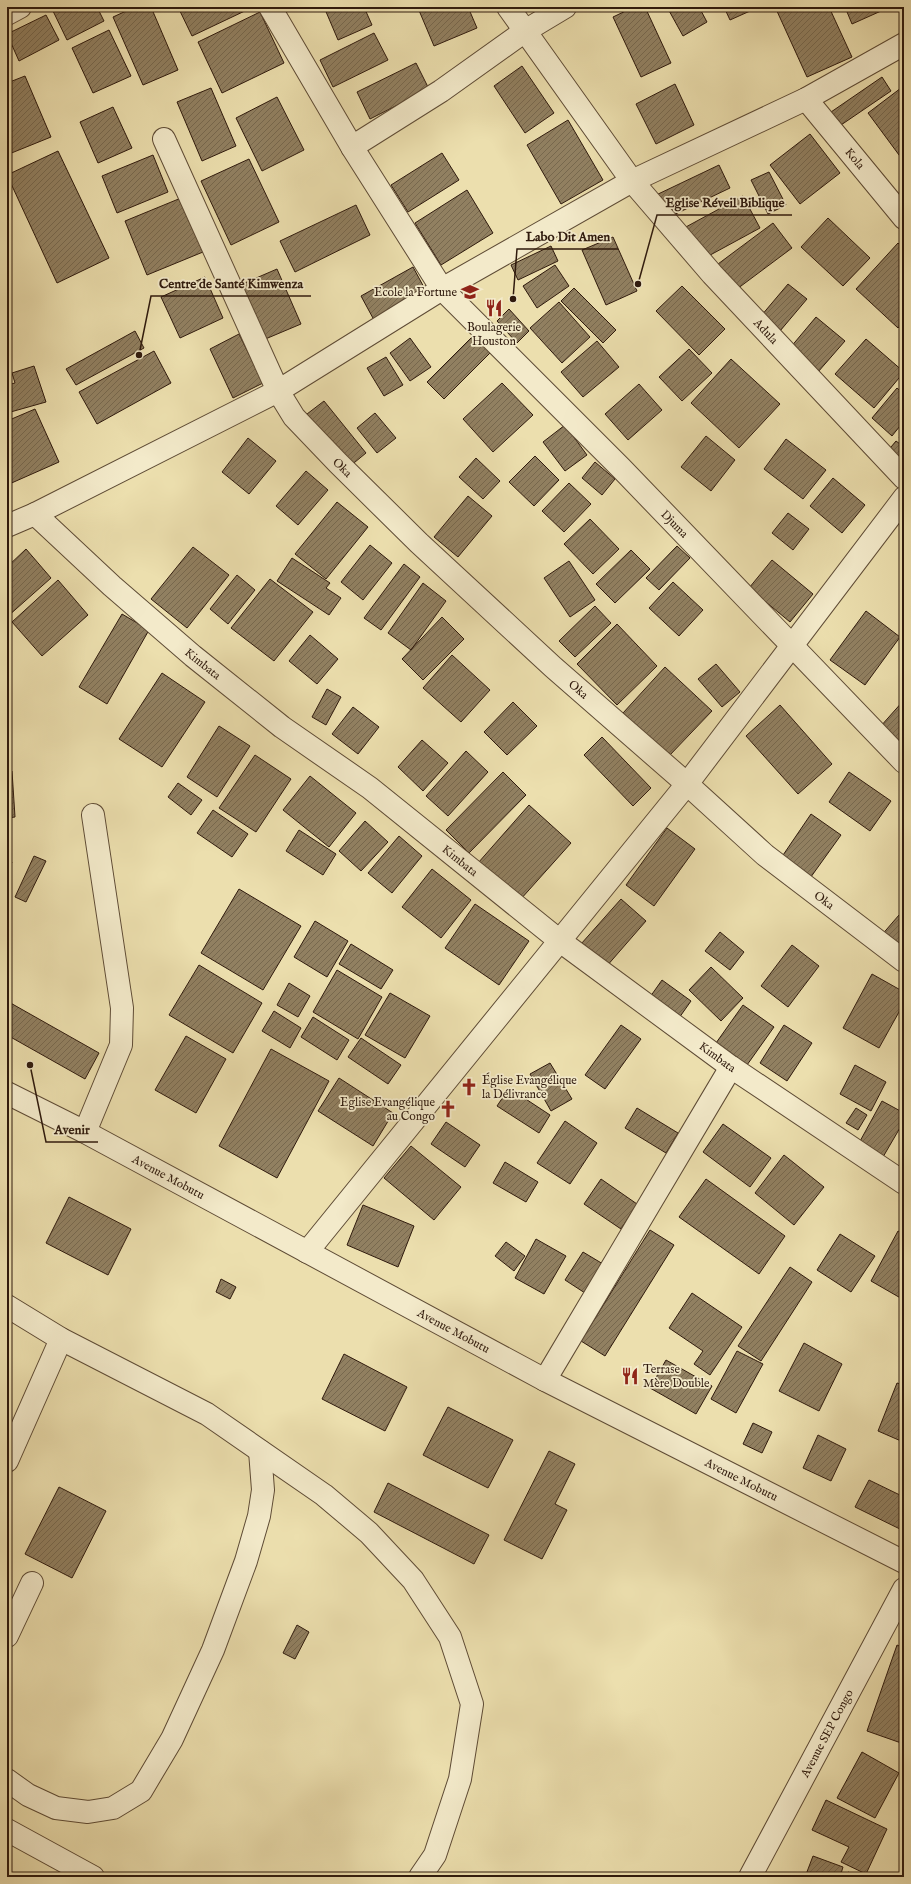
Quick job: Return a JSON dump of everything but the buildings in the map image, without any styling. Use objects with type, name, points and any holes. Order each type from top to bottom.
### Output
[{"type":"street","points":[[7,14],[20,7]]},
{"type":"street","name":"Djuma","points":[[270,7],[352,147],[442,289],[621,468],[904,762]]},
{"type":"street","name":"Adula","points":[[508,7],[632,181],[712,274],[904,478]]},
{"type":"street","points":[[352,147],[441,91],[525,32],[565,7]]},
{"type":"street","points":[[7,526],[35,514],[278,391],[442,289],[632,181],[806,100],[904,44]]},
{"type":"street","name":"Kola","points":[[806,100],[904,218]]},
{"type":"street","name":"Oka","points":[[164,139],[278,391],[294,417],[419,543],[552,667],[687,784],[765,855],[904,961]]},
{"type":"street","points":[[307,1252],[687,784],[904,498]]},
{"type":"street","name":"Kimbata","points":[[35,514],[193,656],[282,727],[370,788],[560,941],[731,1067],[904,1183]]},
{"type":"street","points":[[85,1132],[121,1045],[122,1008],[93,815]]},
{"type":"street","points":[[545,1380],[731,1067]]},
{"type":"street","name":"Avenue Mobutu","points":[[7,1093],[85,1132],[545,1380],[904,1562]]},
{"type":"street","points":[[7,1306],[61,1339],[207,1414],[324,1495],[369,1533],[413,1580],[450,1637],[472,1704],[460,1779],[434,1855],[420,1877]]},
{"type":"street","points":[[7,1461],[61,1339]]},
{"type":"street","points":[[7,1780],[28,1796],[56,1808],[88,1812],[113,1808],[141,1791],[172,1739],[213,1650],[246,1561],[259,1516],[263,1490],[260,1451]]},
{"type":"street","points":[[7,1636],[32,1583]]},
{"type":"street","name":"Avenue SEP Congo","points":[[750,1877],[904,1589]]},
{"type":"street","points":[[7,1830],[93,1877]]},
{"type":"street","points":[[761,1877],[762,1854]]},
{"type":"place","name":"Eglise Réveil Biblique","points":[[638,284]]},
{"type":"place","name":"Ecole la Fortune","points":[[470,292]]},
{"type":"place","name":"Labo Dit Amen","points":[[513,299]]},
{"type":"place","name":"Boulagerie Houston","points":[[494,308]]},
{"type":"place","name":"Centre de Santé Kimwenza","points":[[139,355]]},
{"type":"place","name":"Avenir","points":[[30,1065]]},
{"type":"place","name":"Église Evangélique la Délivrance","points":[[469,1087]]},
{"type":"place","name":"Eglise Evangélique au Congo","points":[[448,1109]]},
{"type":"place","name":"Terrase Mère Double","points":[[630,1376]]}]
